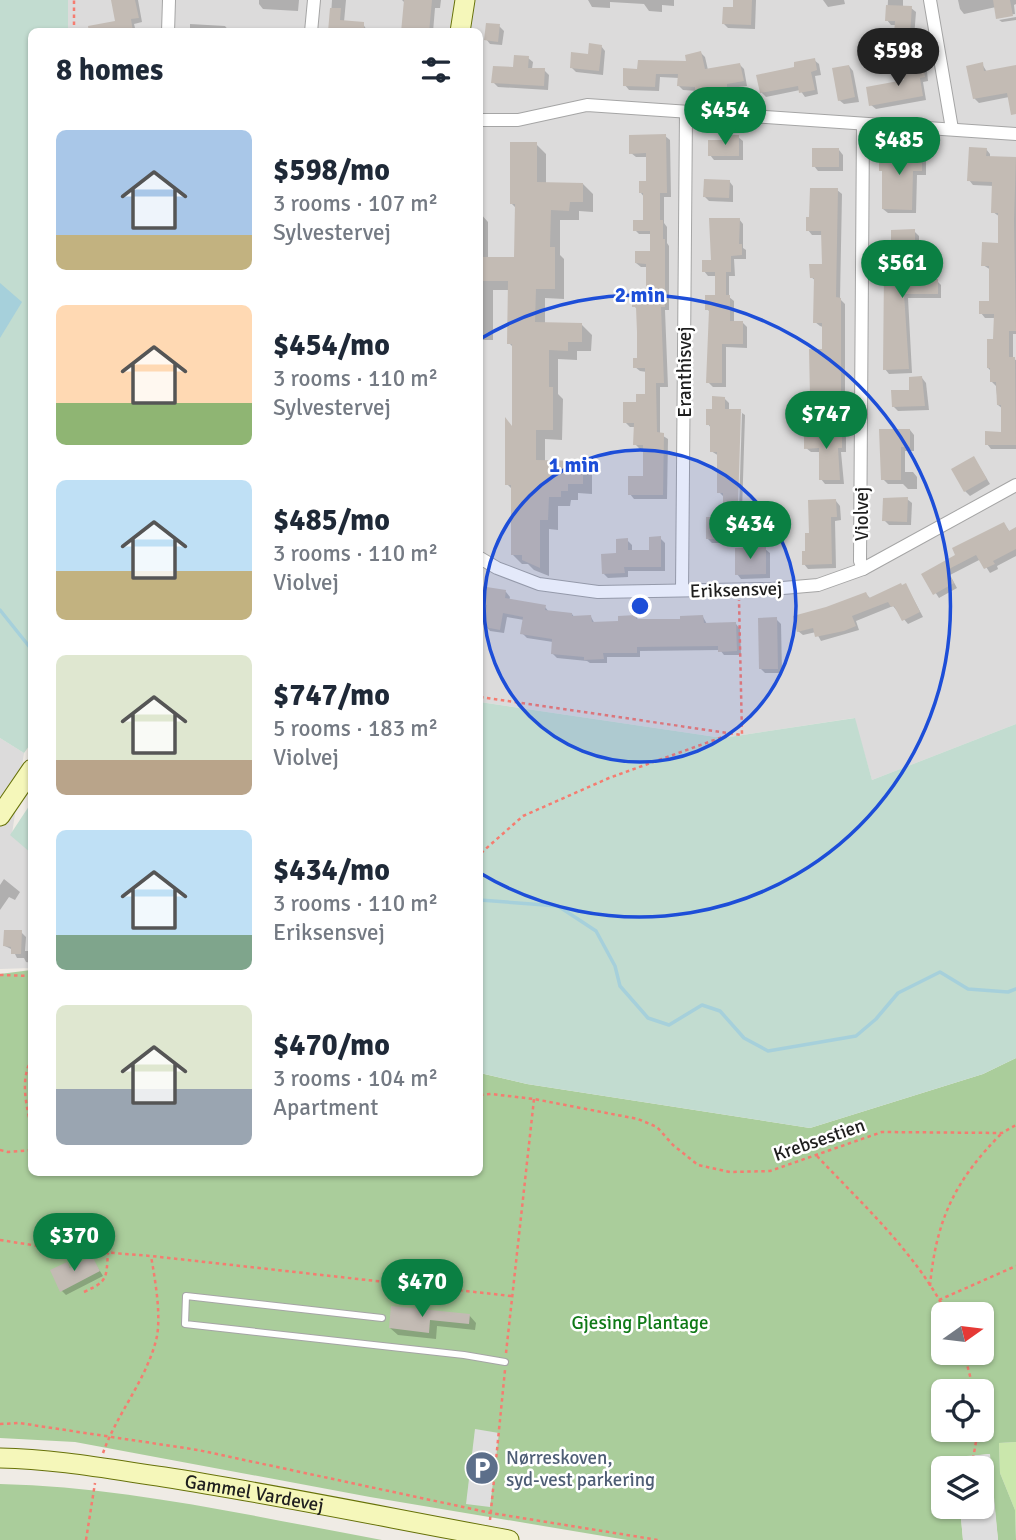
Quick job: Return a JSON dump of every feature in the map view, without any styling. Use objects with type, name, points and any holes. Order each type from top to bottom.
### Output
[{"type":"street","points":[[168,28],[169,0]]},
{"type":"street","points":[[311,28],[314,0]]},
{"type":"street","points":[[461,28],[465,0]]},
{"type":"street","points":[[930,0],[952,128]]},
{"type":"street","points":[[483,120],[518,120],[587,105],[1016,134]]},
{"type":"street","name":"Eranthisvej","points":[[682,590],[686,112]]},
{"type":"street","name":"Violvej","points":[[863,124],[860,561],[863,569]]},
{"type":"street","name":"Eriksensvej","points":[[483,560],[539,584],[598,592],[739,590],[818,585],[863,569],[1016,485]]},
{"type":"street","points":[[0,816],[28,775]]},
{"type":"street","name":"Gammel Vardevej","points":[[0,1458],[26,1458],[201,1483],[509,1540]]},
{"type":"lane","points":[[382,1318],[186,1296],[185,1324],[464,1355],[505,1362]]},
{"type":"path","points":[[74,0],[74,28]]},
{"type":"path","points":[[483,697],[742,735],[739,590]]},
{"type":"path","points":[[483,849],[523,816],[609,778],[733,733]]},
{"type":"path","points":[[0,975],[28,976]]},
{"type":"path","points":[[28,1065],[25,1100],[28,1113]]},
{"type":"path","name":"Krebsestien","points":[[483,1095],[534,1099],[638,1119],[657,1127],[673,1145],[698,1165],[730,1172],[771,1171],[882,1132],[1002,1133]]},
{"type":"path","points":[[488,1536],[511,1296],[534,1099]]},
{"type":"path","points":[[930,1286],[933,1252],[943,1218],[957,1186],[977,1158],[1002,1133],[1016,1125]]},
{"type":"path","points":[[0,1150],[28,1150]]},
{"type":"path","points":[[817,1156],[896,1240],[939,1300],[1016,1266]]},
{"type":"path","points":[[0,1240],[51,1248],[151,1256],[511,1296]]},
{"type":"path","points":[[83,1292],[101,1284],[106,1275],[108,1253]]},
{"type":"path","points":[[85,1540],[97,1467],[109,1435],[145,1367],[157,1335],[156,1284],[151,1256]]},
{"type":"path","points":[[0,1424],[19,1423],[198,1450],[491,1513],[658,1540]]},
{"type":"shaded area","points":[[68,0],[1016,0],[1016,724],[872,780],[854,718],[723,738],[483,702],[483,28],[68,28]]},
{"type":"shaded area","points":[[0,738],[24,753],[12,834],[28,848],[28,968],[0,969]]},
{"type":"shaded area","name":"Nørreskoven, syd-vest parkering","points":[[475,1429],[499,1433],[490,1507],[466,1504]]},
{"type":"shaded area","points":[[994,1497],[998,1540],[963,1540],[961,1519],[994,1519]]},
{"type":"green space","points":[[0,0],[68,0],[68,28],[28,28],[28,748],[24,753],[0,738]]},
{"type":"green space","points":[[483,702],[723,738],[855,718],[872,780],[1016,724],[1016,1058],[983,1074],[810,1128],[527,1084],[483,1074]]},
{"type":"green space","points":[[28,808],[28,850],[10,835]]},
{"type":"green space","name":"Gjesing Plantage","points":[[28,970],[28,1176],[483,1176],[483,1074],[527,1084],[810,1128],[983,1074],[1016,1058],[1016,1442],[999,1443],[1000,1473],[1015,1510],[1016,1540],[998,1540],[994,1502],[994,1456],[989,1454],[931,1456],[931,1519],[961,1519],[963,1540],[627,1540],[370,1497],[75,1442],[0,1438],[0,974]]},
{"type":"green space","points":[[1016,1442],[1016,1538],[1015,1510],[1000,1473],[999,1443]]},
{"type":"green space","points":[[0,1484],[48,1486],[144,1497],[382,1540],[0,1540]]},
{"type":"water","points":[[0,283],[22,302],[0,338]]},
{"type":"building","points":[[111,0],[135,0],[139,18],[131,19],[132,28],[88,28],[115,21]]},
{"type":"building","points":[[404,0],[432,0],[429,28],[401,28]]},
{"type":"building","points":[[733,0],[752,0],[751,25],[722,24],[723,7],[733,7]]},
{"type":"building","points":[[993,0],[1010,0],[1013,16],[996,19]]},
{"type":"building","points":[[886,5],[912,6],[910,34],[894,34],[895,21],[885,21]]},
{"type":"building","points":[[330,8],[341,8],[340,20],[364,22],[364,28],[328,28]]},
{"type":"building","points":[[486,23],[500,24],[498,42],[484,40]]},
{"type":"building","points":[[589,43],[602,45],[599,71],[570,68],[571,52],[588,54]]},
{"type":"building","points":[[701,51],[705,69],[740,63],[744,81],[727,84],[727,88],[695,93],[695,87],[677,86],[678,74],[656,74],[655,87],[623,86],[623,68],[637,69],[638,60],[686,61],[685,55]]},
{"type":"building","points":[[514,55],[529,56],[528,68],[545,68],[544,86],[491,83],[493,66],[513,67]]},
{"type":"building","points":[[815,58],[817,70],[811,72],[815,90],[799,93],[798,86],[760,93],[756,75],[794,67],[794,62]]},
{"type":"building","points":[[983,62],[984,71],[1016,65],[1016,114],[1011,115],[1007,93],[973,99],[966,66]]},
{"type":"building","points":[[849,65],[855,97],[838,101],[832,68]]},
{"type":"building","points":[[923,65],[925,77],[920,78],[923,96],[869,106],[866,87],[904,80],[902,68]]},
{"type":"building","points":[[666,134],[667,193],[660,193],[660,220],[663,220],[665,239],[665,307],[661,307],[664,383],[656,383],[657,432],[664,433],[663,495],[628,495],[628,476],[643,476],[643,445],[633,445],[634,423],[623,423],[623,402],[636,402],[636,394],[645,394],[645,368],[633,368],[633,358],[637,358],[637,332],[636,307],[632,307],[632,293],[646,293],[646,264],[635,263],[635,251],[650,251],[650,231],[633,231],[633,220],[643,220],[643,193],[639,193],[639,181],[646,181],[646,153],[629,154],[629,135]]},
{"type":"building","points":[[726,135],[739,135],[739,156],[708,156],[708,140],[726,140]]},
{"type":"building","points":[[510,142],[537,142],[537,182],[583,183],[583,202],[570,202],[569,211],[551,210],[550,247],[555,247],[555,289],[536,289],[535,322],[582,323],[582,342],[568,342],[568,351],[549,350],[549,387],[553,387],[553,430],[536,430],[536,460],[583,461],[583,484],[568,484],[568,491],[561,491],[561,497],[549,497],[548,520],[540,520],[540,568],[522,560],[522,555],[511,555],[511,485],[505,485],[505,417],[512,426],[512,344],[507,344],[508,281],[483,281],[483,257],[514,257],[515,204],[510,204]]},
{"type":"building","points":[[906,146],[922,146],[922,171],[913,171],[912,210],[882,209],[879,152],[906,152]]},
{"type":"building","points":[[969,147],[987,148],[986,156],[1016,157],[1016,331],[1009,331],[1009,357],[1015,357],[1016,445],[985,445],[985,431],[1001,432],[1001,405],[997,405],[996,382],[990,382],[990,368],[987,368],[987,339],[993,339],[994,314],[979,314],[979,301],[989,301],[989,266],[981,266],[982,242],[998,243],[998,213],[991,213],[992,182],[967,181]]},
{"type":"building","points":[[812,148],[839,148],[839,167],[812,167]]},
{"type":"building","points":[[704,179],[730,180],[729,198],[703,197]]},
{"type":"building","points":[[810,188],[838,188],[836,297],[841,298],[841,410],[799,409],[799,397],[810,397],[809,349],[822,349],[822,323],[813,323],[814,278],[810,278],[809,264],[822,264],[821,231],[806,231]]},
{"type":"building","points":[[709,218],[740,218],[739,244],[742,244],[742,255],[731,256],[731,272],[726,272],[726,295],[730,295],[730,321],[743,321],[743,344],[722,344],[722,383],[706,383],[709,310],[705,310],[705,295],[715,295],[715,272],[702,272],[702,260],[711,260]]},
{"type":"building","points":[[915,229],[915,258],[922,258],[922,279],[938,279],[938,294],[904,294],[909,369],[883,370],[884,271],[903,270],[902,246],[891,247],[891,230]]},
{"type":"building","points":[[922,376],[925,406],[892,407],[891,390],[909,390],[909,377]]},
{"type":"building","points":[[712,396],[725,397],[725,409],[741,409],[737,539],[706,539],[706,517],[723,517],[723,493],[717,493],[717,452],[710,452],[710,425],[706,425],[706,409],[712,409]]},
{"type":"building","points":[[842,429],[842,448],[838,448],[840,480],[819,480],[819,448],[804,449],[804,430]]},
{"type":"building","points":[[879,429],[910,429],[910,447],[901,447],[901,480],[881,480]]},
{"type":"building","points":[[974,456],[987,479],[964,492],[951,469]]},
{"type":"building","points":[[908,497],[907,522],[882,521],[883,498]]},
{"type":"building","points":[[836,499],[837,517],[831,517],[832,564],[802,565],[805,533],[809,533],[808,500]]},
{"type":"building","points":[[1004,522],[1009,531],[1016,527],[1016,549],[984,569],[976,555],[947,570],[954,583],[933,595],[921,574],[955,555],[952,548]]},
{"type":"building","points":[[661,536],[661,567],[624,567],[625,573],[602,574],[601,554],[616,553],[616,539],[628,538],[628,550],[649,550],[649,537]]},
{"type":"building","points":[[766,547],[766,574],[735,575],[735,548]]},
{"type":"building","points":[[906,583],[920,612],[902,621],[894,606],[891,607],[888,602],[852,616],[856,626],[844,631],[815,637],[813,628],[797,632],[793,616],[866,592],[869,598]]},
{"type":"building","points":[[483,586],[506,590],[505,598],[546,605],[545,610],[572,613],[572,616],[591,615],[592,622],[618,621],[618,616],[636,615],[636,619],[680,619],[680,616],[703,615],[704,623],[736,622],[737,651],[718,652],[718,646],[637,647],[637,653],[603,653],[604,659],[584,660],[584,657],[551,654],[552,639],[520,634],[523,617],[503,613],[500,630],[484,627],[487,605],[483,604]]},
{"type":"building","points":[[777,617],[778,669],[759,669],[758,618]]},
{"type":"building","points":[[4,930],[22,930],[21,954],[11,954],[11,947],[3,946]]},
{"type":"building","points":[[92,1256],[100,1271],[60,1292],[50,1270],[67,1262],[70,1268]]},
{"type":"building","points":[[391,1306],[470,1314],[469,1324],[430,1320],[429,1333],[389,1328]]},
{"type":"waterway","points":[[0,610],[28,645]]},
{"type":"waterway","points":[[483,900],[558,906],[596,931],[615,966],[620,986],[648,1018],[669,1025],[702,1005],[720,1011],[744,1038],[768,1051],[856,1036],[876,1019],[898,993],[940,972],[968,989],[1008,992],[1016,989]]},
{"type":"place","name":"Nørreskoven, syd-vest parkering","points":[[482,1468]]}]
